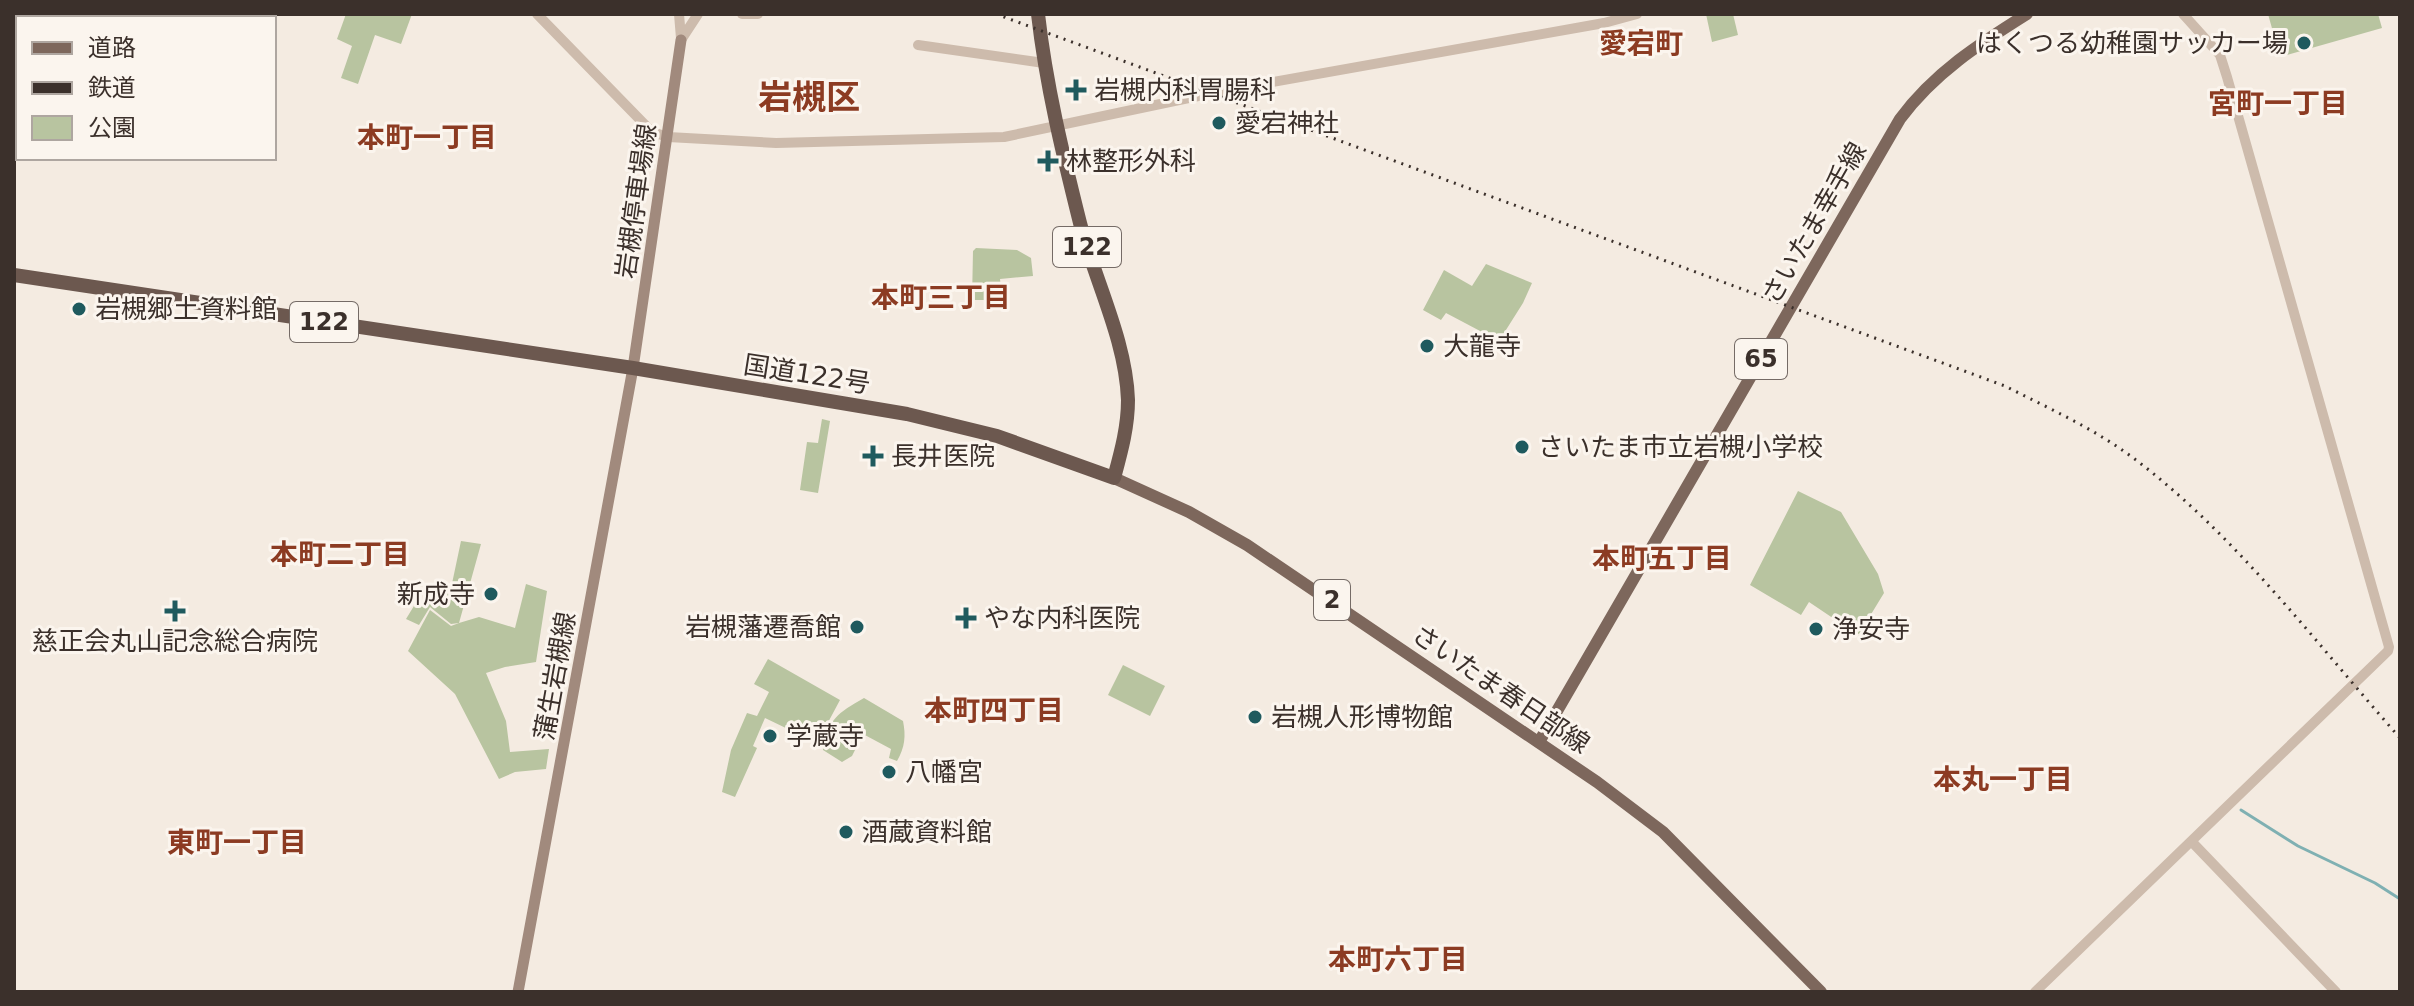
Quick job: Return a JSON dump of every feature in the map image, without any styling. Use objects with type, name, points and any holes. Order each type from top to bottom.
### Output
[{"type":"highway","name":"122","points":[[1038,14],[1044,63],[1080,224],[1111,322],[1125,379],[1127,421],[1114,478]]},
{"type":"highway","name":"国道122号","points":[[14,275],[633,368],[907,414],[962,426],[1114,478]]},
{"type":"main road","name":"さいたま幸手線","points":[[1539,742],[1900,119],[1916,98],[1954,62],[2027,14]]},
{"type":"main road","name":"岩槻停車場線","points":[[633,368],[681,40]]},
{"type":"main road","name":"蒲生岩槻線","points":[[518,992],[633,368]]},
{"type":"main road","name":"さいたま春日部線","points":[[1114,478],[1189,512],[1247,545],[1597,782],[1663,832],[1821,992]]},
{"type":"street","points":[[537,14],[652,132],[668,137],[776,143],[1004,137],[1222,91],[1604,23],[1637,14]]},
{"type":"street","points":[[679,14],[681,40]]},
{"type":"street","points":[[681,40],[698,14]]},
{"type":"street","points":[[742,14],[758,14]]},
{"type":"street","points":[[2035,992],[2389,647],[2220,55],[2183,14]]},
{"type":"street","points":[[918,45],[1044,63]]},
{"type":"street","points":[[2192,842],[2336,992]]},
{"type":"green space","points":[[346,14],[412,14],[401,44],[375,35],[358,84],[341,78],[352,46],[337,39]]},
{"type":"green space","points":[[1706,14],[1733,14],[1738,35],[1712,42]]},
{"type":"green space","name":"はくつる幼稚園サッカー場","points":[[2268,14],[2378,14],[2382,28],[2280,57]]},
{"type":"green space","points":[[976,248],[1017,250],[1031,258],[1033,276],[1000,279],[1003,304],[972,300],[973,251]]},
{"type":"green space","points":[[1486,264],[1532,283],[1499,341],[1446,313],[1441,320],[1423,310],[1444,270],[1472,286]]},
{"type":"green space","points":[[822,419],[830,421],[818,493],[800,490],[807,442],[818,443]]},
{"type":"green space","points":[[1798,491],[1841,512],[1878,574],[1884,593],[1859,634],[1809,602],[1801,615],[1750,585]]},
{"type":"green space","points":[[461,541],[481,544],[459,623],[451,624],[430,607],[419,625],[406,619],[430,588],[450,593]]},
{"type":"green space","points":[[526,584],[547,591],[536,662],[486,673],[506,721],[510,752],[549,749],[546,769],[515,772],[499,779],[455,694],[408,651],[430,610],[451,626],[479,617],[515,628]]},
{"type":"green space","points":[[768,659],[840,700],[817,743],[765,718],[753,746],[757,748],[735,797],[722,792],[731,750],[747,713],[757,716],[769,692],[754,684]]},
{"type":"green space","points":[[1123,665],[1165,686],[1150,716],[1108,695]]},
{"type":"green space","points":[[864,698],[903,721],[904,741],[897,761],[889,758],[891,749],[863,734],[852,756],[842,762],[823,750],[831,724],[847,708]]},
{"type":"waterway","points":[[14,18],[18,14]]},
{"type":"waterway","points":[[2241,810],[2298,846],[2375,883],[2400,899]]},
{"type":"railway","points":[[996,14],[2005,386],[2054,410],[2132,457],[2205,520],[2273,590],[2400,738]]},
{"type":"place","name":"はくつる幼稚園サッカー場","points":[[2304,43]]},
{"type":"place","name":"岩槻内科胃腸科","points":[[1076,90]]},
{"type":"place","name":"愛宕神社","points":[[1219,123]]},
{"type":"place","name":"林整形外科","points":[[1048,161]]},
{"type":"place","name":"岩槻郷土資料館","points":[[79,309]]},
{"type":"place","name":"大龍寺","points":[[1427,346]]},
{"type":"place","name":"さいたま市立岩槻小学校","points":[[1522,447]]},
{"type":"place","name":"長井医院","points":[[873,456]]},
{"type":"place","name":"新成寺","points":[[491,594]]},
{"type":"place","name":"慈正会丸山記念総合病院","points":[[175,611]]},
{"type":"place","name":"やな内科医院","points":[[966,618]]},
{"type":"place","name":"岩槻藩遷喬館","points":[[857,627]]},
{"type":"place","name":"浄安寺","points":[[1816,629]]},
{"type":"place","name":"岩槻人形博物館","points":[[1255,717]]},
{"type":"place","name":"学蔵寺","points":[[770,736]]},
{"type":"place","name":"八幡宮","points":[[889,772]]},
{"type":"place","name":"酒蔵資料館","points":[[846,832]]},
{"type":"district","name":"愛宕町","points":[[1641,43]]},
{"type":"district","name":"岩槻区","points":[[809,97]]},
{"type":"district","name":"宮町一丁目","points":[[2278,103]]},
{"type":"district","name":"本町一丁目","points":[[427,137]]},
{"type":"district","name":"本町三丁目","points":[[941,297]]},
{"type":"district","name":"本町二丁目","points":[[340,554]]},
{"type":"district","name":"本町五丁目","points":[[1662,558]]},
{"type":"district","name":"本町四丁目","points":[[994,710]]},
{"type":"district","name":"本丸一丁目","points":[[2003,779]]},
{"type":"district","name":"東町一丁目","points":[[237,842]]},
{"type":"district","name":"本町六丁目","points":[[1398,959]]}]
